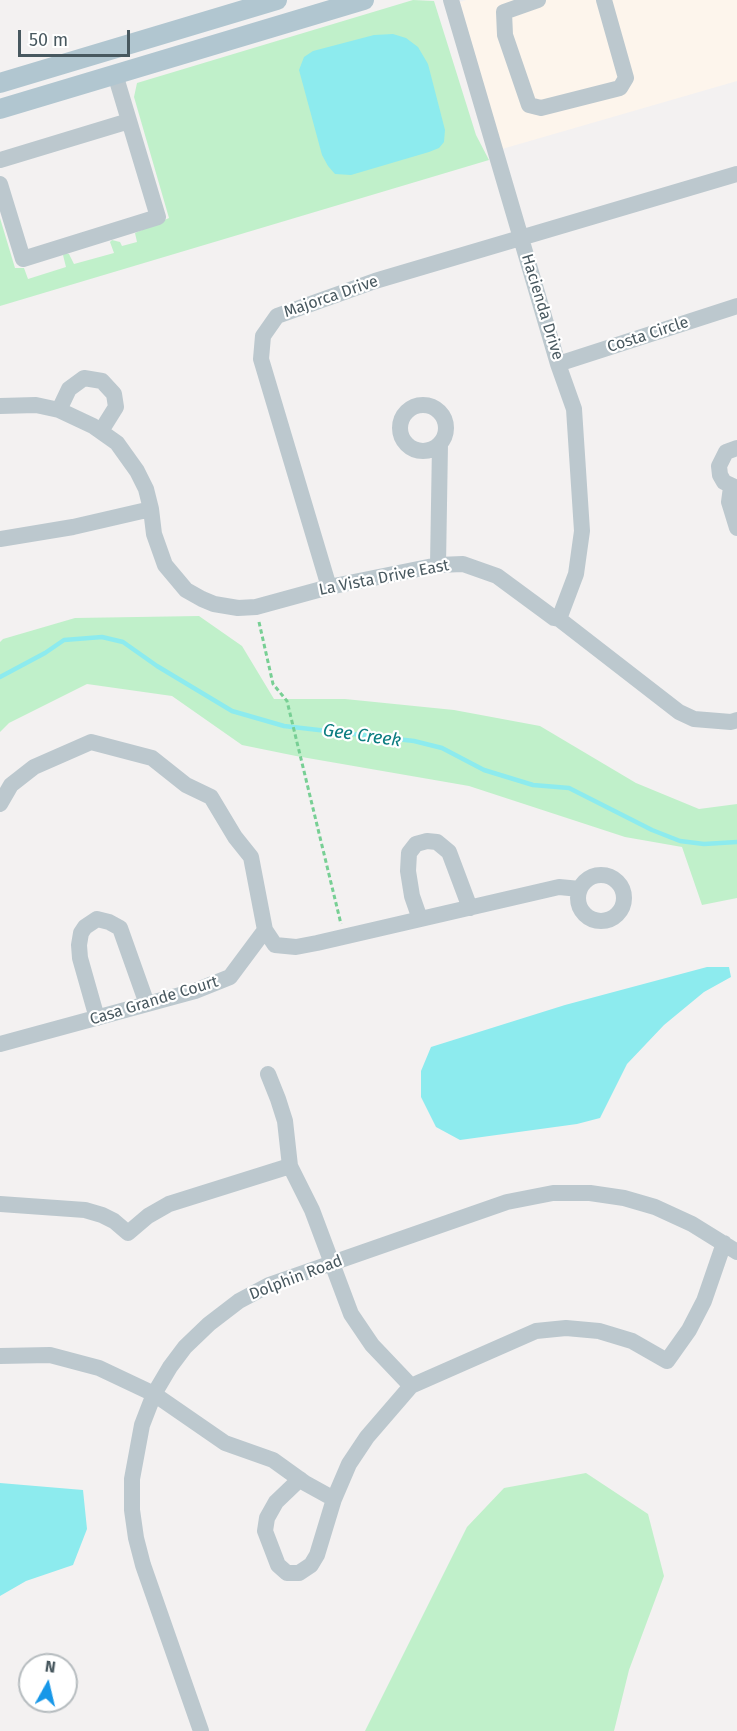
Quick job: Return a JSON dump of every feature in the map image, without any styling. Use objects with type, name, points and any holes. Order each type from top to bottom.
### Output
[{"type":"main road","points":[[0,83],[277,0]]},
{"type":"main road","points":[[0,109],[364,0]]},
{"type":"street","name":"Hacienda Drive","points":[[451,0],[573,409],[582,531],[576,574],[559,619]]},
{"type":"street","points":[[538,0],[504,12],[505,35],[529,105],[541,108],[620,88],[626,78],[604,0]]},
{"type":"street","points":[[0,184],[23,260],[158,217],[115,74]]},
{"type":"street","points":[[0,160],[129,121]]},
{"type":"street","points":[[521,237],[737,174]]},
{"type":"street","name":"Majorca Drive","points":[[329,587],[261,359],[263,336],[277,316],[375,281],[521,237]]},
{"type":"street","name":"Costa Circle","points":[[558,364],[737,306]]},
{"type":"street","points":[[0,406],[36,405],[59,410],[101,431],[116,407],[114,394],[102,381],[84,378],[69,389],[59,410]]},
{"type":"street","name":"La Vista Drive East","points":[[101,431],[117,443],[137,471],[146,489],[154,534],[165,565],[186,590],[214,604],[238,608],[256,607],[329,587],[438,565],[463,564],[498,576],[554,618],[559,619],[679,712],[694,719],[731,722],[737,720]]},
{"type":"street","points":[[438,565],[440,444]]},
{"type":"street","points":[[737,448],[726,452],[719,466],[724,482],[734,487],[729,502],[737,528]]},
{"type":"street","points":[[0,539],[73,527],[151,509]]},
{"type":"street","points":[[0,804],[11,785],[34,767],[91,742],[152,758],[186,785],[211,797],[235,837],[251,857],[265,930],[275,945],[296,947],[559,887],[580,889]]},
{"type":"street","points":[[420,919],[412,896],[408,871],[409,853],[416,844],[427,840],[437,842],[449,852],[470,908]]},
{"type":"street","points":[[97,1018],[80,958],[79,945],[81,933],[85,927],[97,919],[120,928],[147,1004]]},
{"type":"street","name":"Casa Grande Court","points":[[0,1044],[195,991],[230,977],[265,930]]},
{"type":"street","points":[[268,1074],[285,1121],[290,1166],[312,1210],[351,1314],[372,1345],[411,1386]]},
{"type":"street","points":[[0,1204],[85,1210],[108,1218],[128,1233],[148,1216],[170,1204],[290,1166]]},
{"type":"street","name":"Dolphin Road","points":[[201,1731],[136,1538],[132,1510],[132,1479],[142,1425],[154,1394],[170,1367],[208,1324],[239,1301],[269,1285],[507,1202],[553,1193],[590,1193],[624,1198],[656,1207],[692,1224],[730,1248]]},
{"type":"street","points":[[300,1479],[276,1502],[267,1518],[265,1531],[278,1565],[287,1573],[299,1573],[311,1565],[317,1555],[334,1499],[349,1464],[367,1437],[411,1386],[536,1331],[566,1328],[599,1331],[632,1341],[667,1361],[689,1330],[730,1248]]},
{"type":"street","points":[[0,1356],[50,1356],[99,1368],[154,1394],[225,1443],[273,1460],[334,1499]]},
{"type":"path","points":[[256,607],[273,684],[286,701],[344,937]]},
{"type":"shaded area","points":[[466,0],[737,0],[737,81],[502,149],[460,2]]},
{"type":"green space","points":[[413,0],[434,1],[476,135],[489,160],[0,306],[0,218],[15,268],[24,268],[28,279],[66,267],[63,255],[66,253],[69,254],[74,264],[114,253],[110,242],[112,240],[120,242],[122,246],[137,242],[135,233],[169,218],[134,97],[137,83]]},
{"type":"green space","points":[[199,616],[242,646],[274,699],[345,699],[454,710],[540,726],[636,783],[699,809],[737,804],[737,898],[702,905],[682,847],[625,837],[469,786],[242,745],[172,696],[87,684],[9,723],[0,732],[0,642],[3,639],[75,618]]},
{"type":"green space","points":[[586,1473],[648,1514],[664,1576],[629,1670],[614,1731],[365,1731],[467,1527],[504,1488]]},
{"type":"water","points":[[393,34],[406,38],[418,47],[428,64],[445,130],[444,142],[439,148],[429,152],[351,175],[335,174],[322,155],[299,70],[304,57],[313,51],[374,35]]},
{"type":"water","points":[[707,967],[729,967],[731,977],[704,992],[664,1025],[627,1064],[600,1118],[577,1124],[460,1140],[436,1127],[421,1097],[421,1071],[431,1047],[565,1005]]},
{"type":"water","points":[[0,1483],[83,1490],[87,1529],[73,1565],[26,1581],[0,1596]]},
{"type":"waterway","name":"Gee Creek","points":[[0,677],[64,640],[102,637],[123,642],[157,666],[232,711],[284,726],[414,741],[442,748],[484,770],[533,785],[569,788],[652,830],[680,841],[704,844],[737,842]]}]
